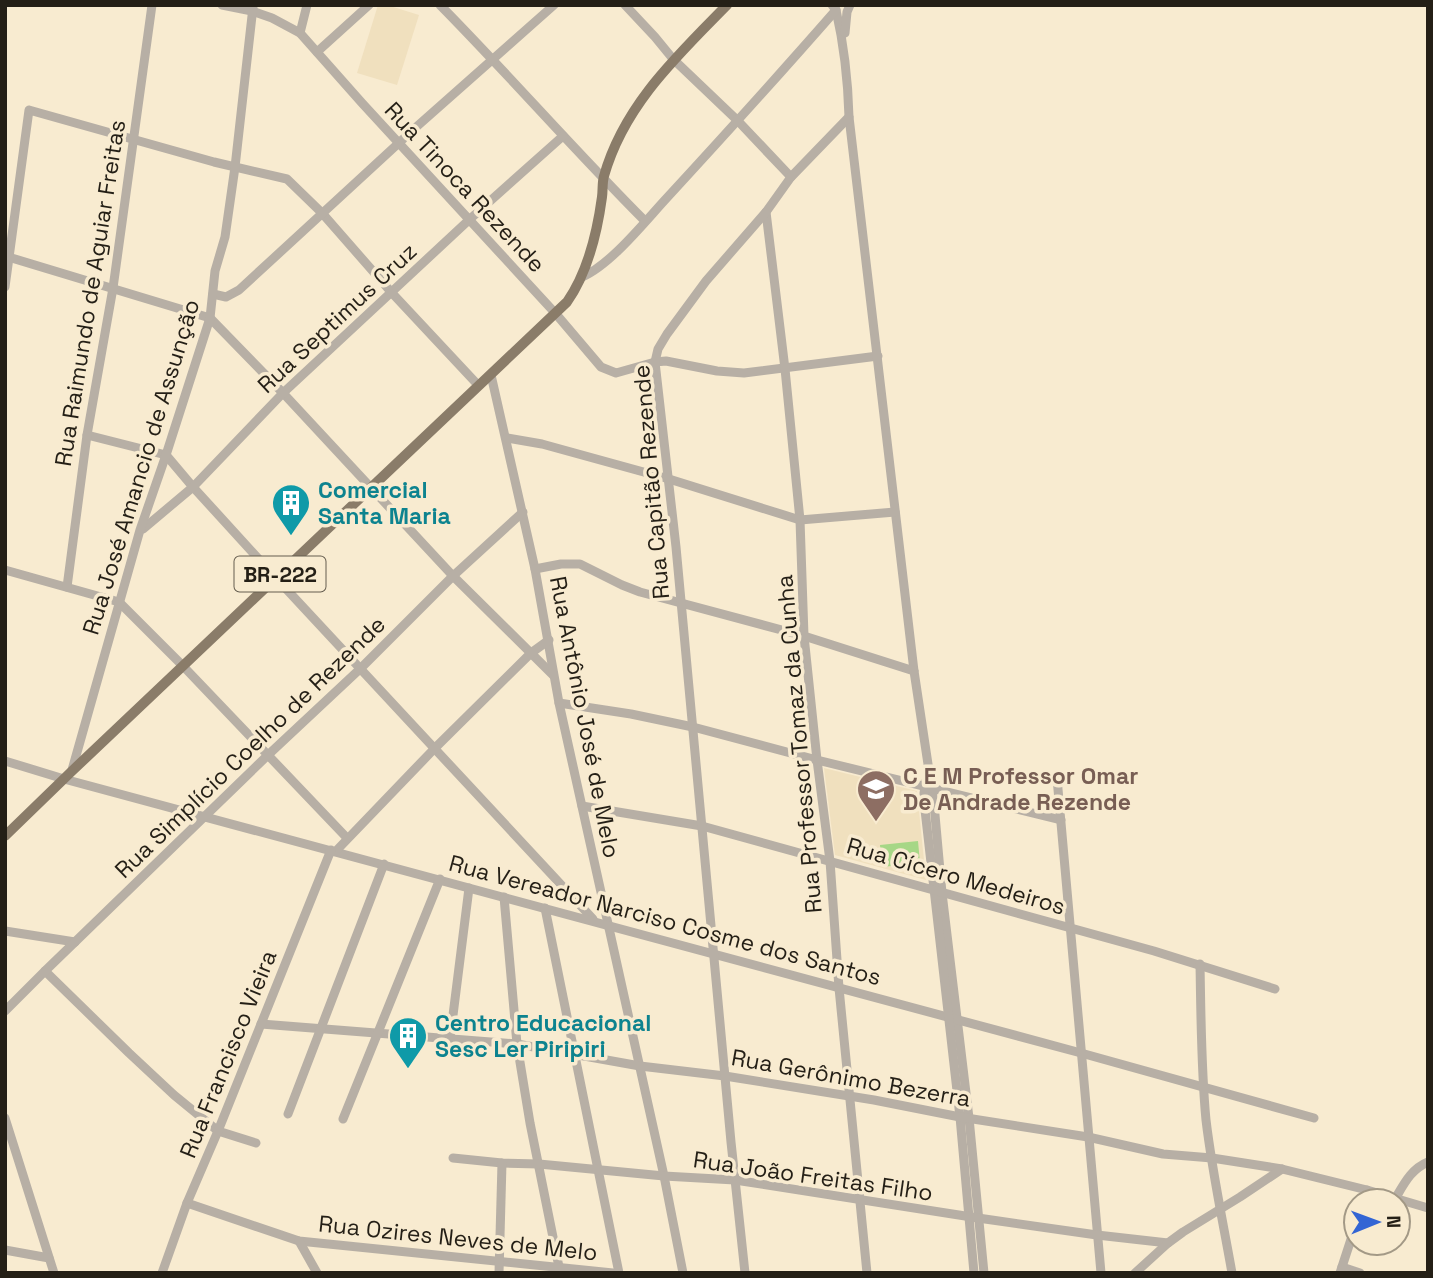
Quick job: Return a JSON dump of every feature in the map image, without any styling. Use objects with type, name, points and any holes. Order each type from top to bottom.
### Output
[{"type":"main road","name":"BR-222","points":[[5,836],[567,302],[588,261],[602,197],[603,179],[632,113],[673,60],[727,5]]},
{"type":"street","name":"Rua Raimundo de Aguiar Freitas","points":[[67,587],[87,435],[113,288],[152,5]]},
{"type":"street","points":[[222,5],[252,8],[300,33],[307,5]]},
{"type":"street","points":[[317,52],[369,5]]},
{"type":"street","points":[[440,5],[645,221]]},
{"type":"street","points":[[213,294],[225,298],[231,295],[554,5]]},
{"type":"street","points":[[625,5],[673,60],[738,121],[791,177]]},
{"type":"street","points":[[844,46],[850,5]]},
{"type":"street","points":[[834,7],[844,46],[849,117],[895,512],[929,774],[925,810],[938,892],[964,1117],[974,1218],[975,1273]]},
{"type":"street","points":[[582,277],[604,263],[645,221],[738,121],[834,7]]},
{"type":"street","name":"Rua José Amancio de Assunção","points":[[68,775],[141,530],[210,318],[216,265],[225,237],[235,167],[252,8]]},
{"type":"street","name":"Rua Tinoca Rezende","points":[[300,33],[601,367],[616,373],[655,362]]},
{"type":"street","points":[[5,286],[29,110],[235,167],[287,178],[478,385]]},
{"type":"street","name":"Rua Capitão Rezende","points":[[745,1273],[682,604],[655,362],[660,344],[706,281],[766,212],[791,177],[849,117]]},
{"type":"street","name":"Rua Septimus Cruz","points":[[141,530],[193,486],[283,393],[563,136]]},
{"type":"street","name":"Rua Professor Tomaz da Cunha","points":[[766,212],[800,520],[804,636],[830,861],[839,988],[867,1273]]},
{"type":"street","points":[[7,257],[210,318],[453,576],[554,677]]},
{"type":"street","points":[[655,362],[674,362],[744,373],[878,356]]},
{"type":"street","name":"Rua Antônio José de Melo","points":[[491,374],[523,512],[559,703],[683,1273]]},
{"type":"street","points":[[87,435],[166,455],[276,578],[594,921]]},
{"type":"street","points":[[507,438],[542,444],[669,479],[800,520],[895,512]]},
{"type":"street","name":"Rua Simplício Coelho de Rezende","points":[[5,1011],[268,754],[523,512]]},
{"type":"street","points":[[535,569],[580,564],[622,585],[682,604],[804,636],[914,671]]},
{"type":"street","points":[[5,570],[119,602],[347,838]]},
{"type":"street","name":"Rua Francisco Vieira","points":[[162,1273],[187,1203],[334,851],[531,653],[549,640]]},
{"type":"street","points":[[559,703],[693,727],[1061,820]]},
{"type":"street","name":"Rua Vereador Narciso Cosme dos Santos","points":[[5,761],[68,775],[205,816],[1314,1118]]},
{"type":"street","points":[[1057,778],[1101,1273]]},
{"type":"street","name":"Rua Cícero Medeiros","points":[[582,806],[702,826],[1200,964],[1275,989]]},
{"type":"street","points":[[288,1114],[384,864]]},
{"type":"street","points":[[343,1119],[440,879]]},
{"type":"street","points":[[450,1039],[469,888]]},
{"type":"street","points":[[504,897],[517,1044],[558,1267]]},
{"type":"street","points":[[545,908],[619,1273]]},
{"type":"street","points":[[6,932],[75,942]]},
{"type":"street","points":[[1200,964],[1207,1122],[1219,1210],[1232,1273]]},
{"type":"street","points":[[45,971],[174,1096],[218,1131],[256,1143]]},
{"type":"street","name":"Rua Gerônimo Bezerra","points":[[261,1024],[517,1044],[640,1066],[725,1076],[850,1096],[1088,1137],[1163,1154],[1212,1158],[1282,1169],[1352,1187]]},
{"type":"street","points":[[5,1118],[52,1266]]},
{"type":"street","points":[[5,1152],[13,1144]]},
{"type":"street","name":"Rua João Freitas Filho","points":[[453,1158],[735,1180],[974,1218],[1168,1243]]},
{"type":"street","points":[[1402,1187],[1417,1168],[1428,1162]]},
{"type":"street","points":[[499,1273],[502,1163]]},
{"type":"street","points":[[1135,1273],[1168,1243],[1282,1169]]},
{"type":"street","name":"Rua Ozires Neves de Melo","points":[[187,1203],[299,1241],[613,1273]]},
{"type":"street","points":[[974,1218],[984,1273]]},
{"type":"street","points":[[299,1241],[317,1273]]},
{"type":"street","points":[[5,1250],[63,1272]]},
{"type":"street","points":[[1341,1270],[1360,1273]]},
{"type":"shaded area","points":[[378,5],[387,5],[419,15],[397,85],[357,73]]},
{"type":"shaded area","name":"C E M Professor Omar De Andrade Rezende","points":[[824,768],[917,791],[926,880],[835,855]]},
{"type":"green space","points":[[918,841],[920,863],[882,867],[880,845]]},
{"type":"place","name":"Comercial Santa Maria","points":[[291,537]]},
{"type":"place","name":"C E M Professor Omar De Andrade Rezende","points":[[876,823]]},
{"type":"place","name":"Centro Educacional Sesc Ler Piripiri","points":[[408,1070]]}]
